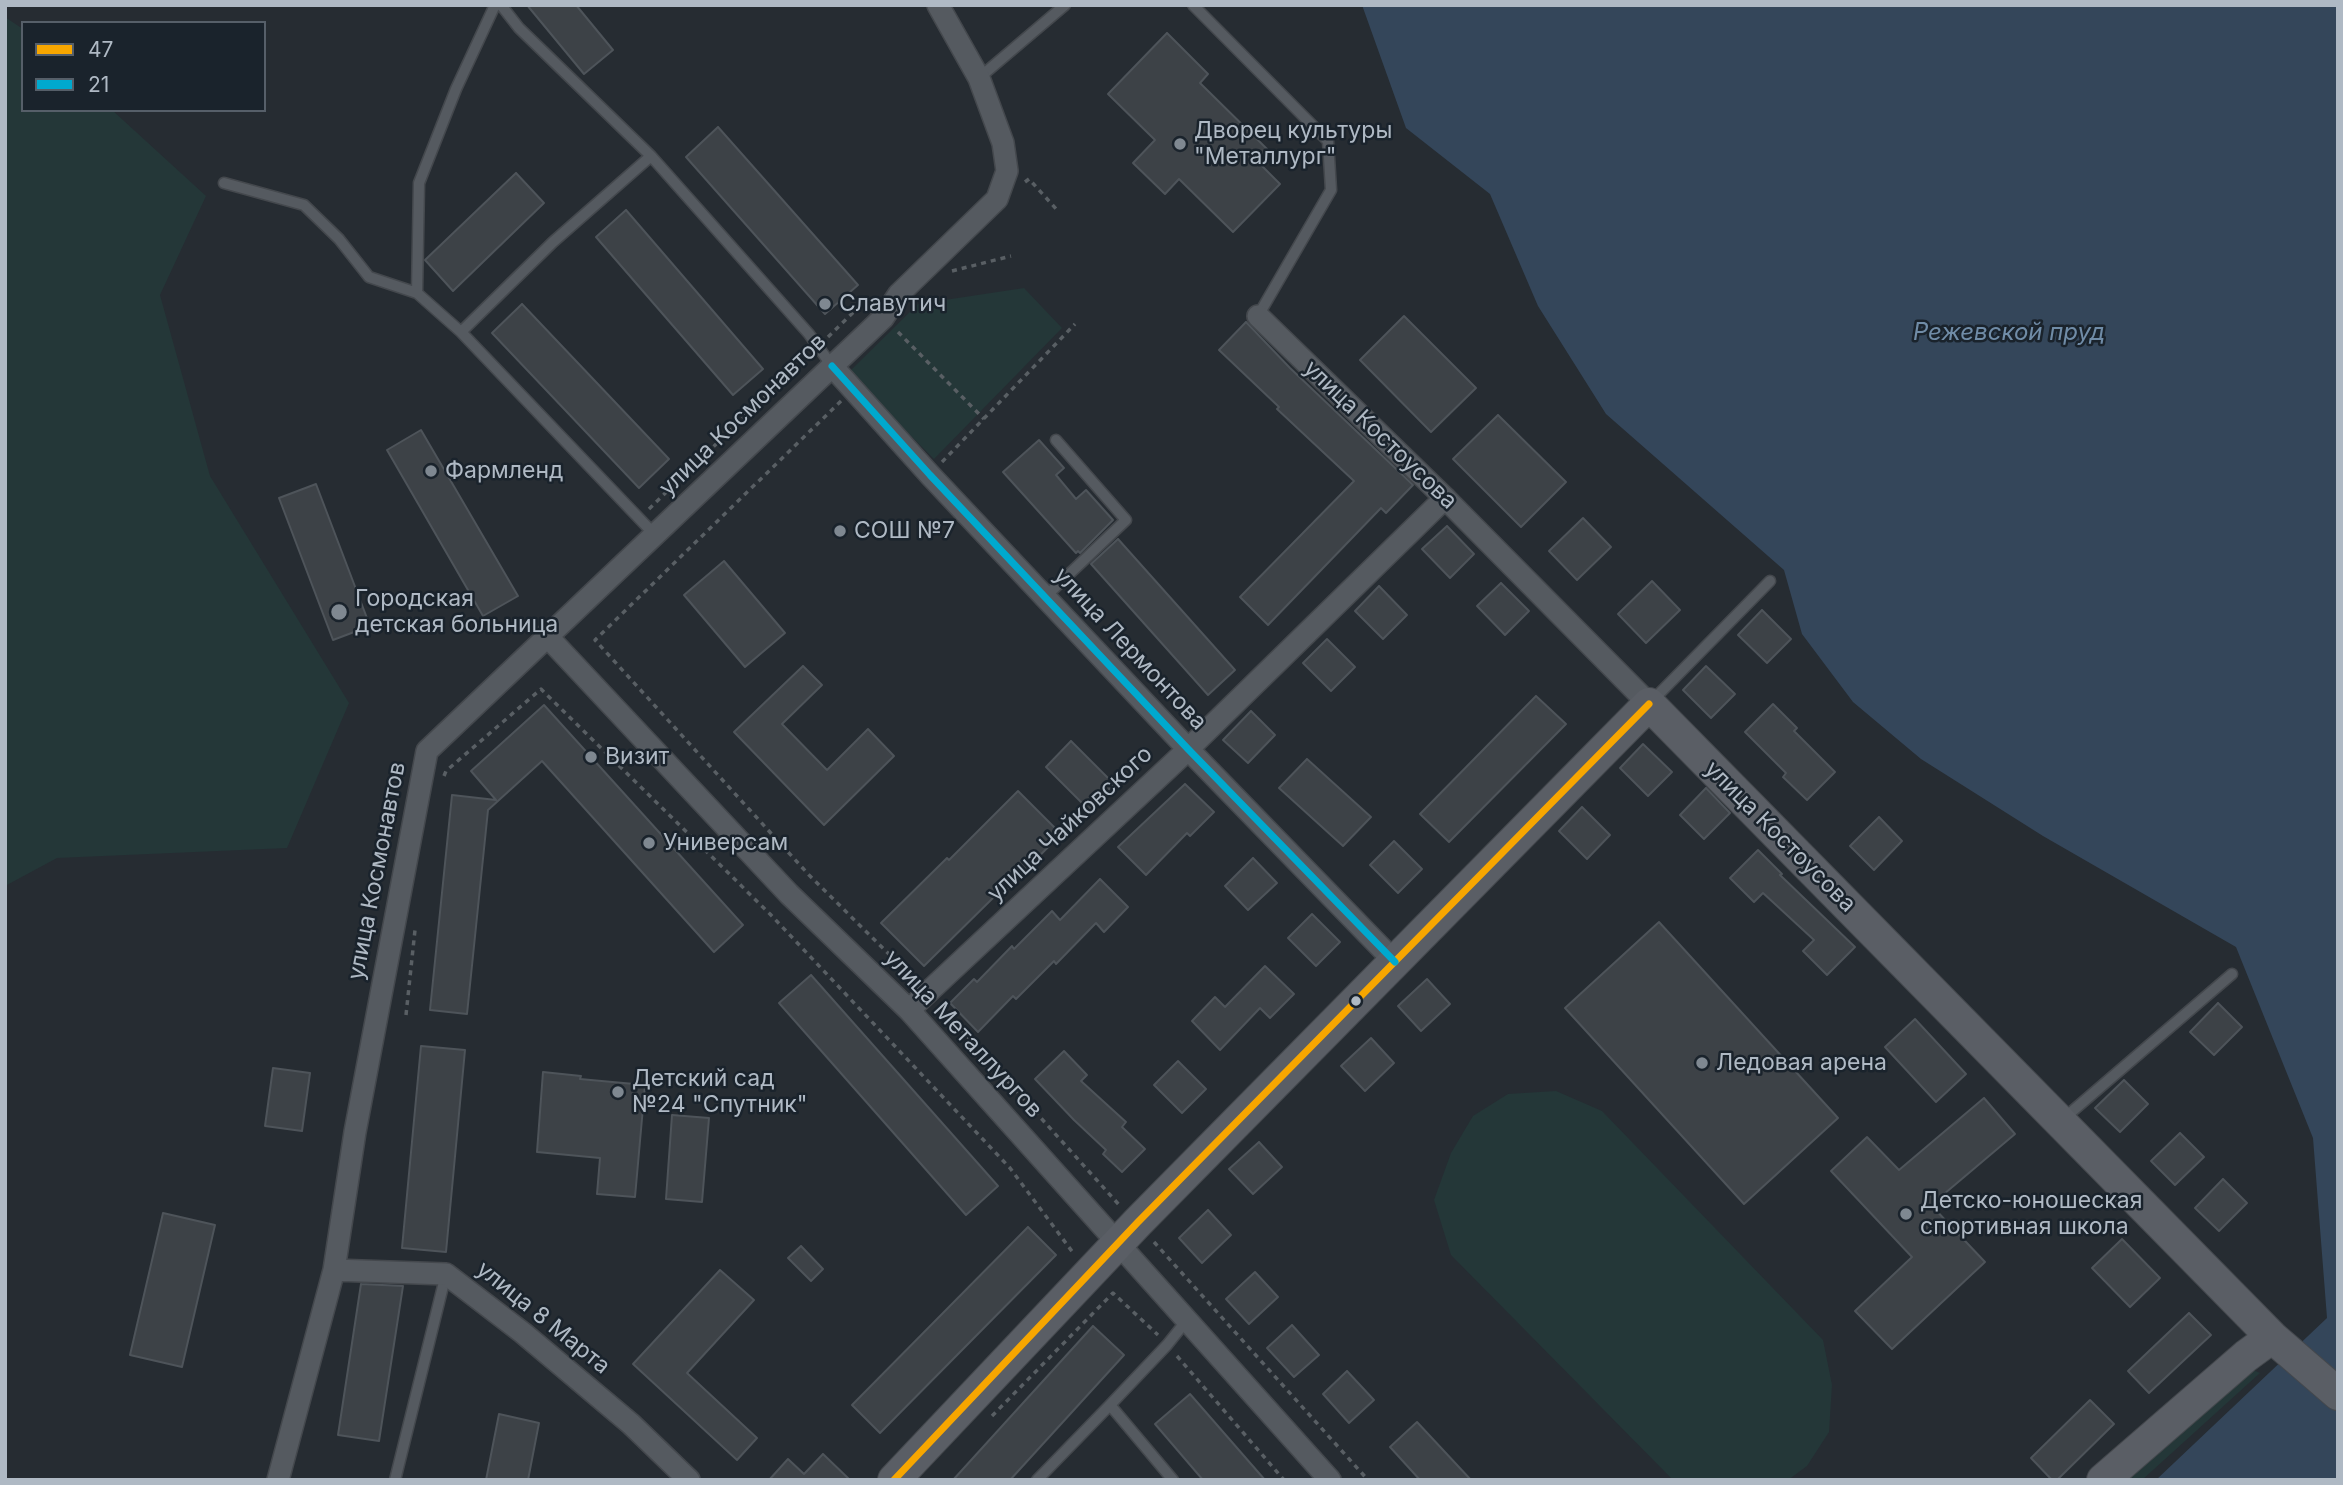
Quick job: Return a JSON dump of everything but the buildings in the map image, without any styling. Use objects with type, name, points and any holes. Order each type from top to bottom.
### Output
[{"type":"street","points":[[938,5],[979,78]]},
{"type":"street","name":"улица Космонавтов","points":[[278,1480],[334,1270],[355,1132],[426,751],[883,318],[899,294],[997,199],[1007,171],[1003,143],[979,78]]},
{"type":"street","name":"улица Костоусова","points":[[1258,316],[1445,498],[2272,1338],[2338,1394]]},
{"type":"street","name":"улица Лермонтова","points":[[832,366],[930,475],[1188,749],[1395,962]]},
{"type":"street","name":"улица Чайковского","points":[[909,1010],[1188,749],[1445,498]]},
{"type":"street","name":"улица Металлургов","points":[[546,635],[789,894],[909,1010],[1132,1240],[1187,1320],[1330,1480]]},
{"type":"street","points":[[894,1480],[1132,1240],[1395,962],[1443,928],[1649,704]]},
{"type":"street","name":"улица 8 Марта","points":[[334,1270],[446,1274],[523,1333],[631,1424],[689,1480]]},
{"type":"street","points":[[2103,1480],[2246,1356],[2272,1338]]},
{"type":"lane","points":[[417,293],[419,183],[456,89],[495,5]]},
{"type":"lane","points":[[501,5],[519,28],[651,156],[809,334],[832,366]]},
{"type":"lane","points":[[979,78],[1065,5]]},
{"type":"lane","points":[[1193,5],[1328,141],[1331,190],[1258,316]]},
{"type":"lane","points":[[461,332],[554,242],[651,156]]},
{"type":"lane","points":[[224,184],[304,205],[339,239],[369,277],[417,293],[461,332],[655,535]]},
{"type":"lane","points":[[1045,597],[1126,520],[1056,440]]},
{"type":"lane","points":[[1649,704],[1770,581]]},
{"type":"lane","points":[[2060,1122],[2232,974]]},
{"type":"lane","points":[[395,1480],[446,1274]]},
{"type":"lane","points":[[1037,1480],[1167,1345],[1187,1320]]},
{"type":"lane","points":[[1110,1405],[1173,1480]]},
{"type":"path","points":[[946,273],[1011,256]]},
{"type":"path","points":[[641,518],[867,299]]},
{"type":"path","points":[[941,463],[1075,324]]},
{"type":"path","points":[[894,328],[984,419]]},
{"type":"path","points":[[844,398],[595,640],[809,875],[928,992],[1125,1211]]},
{"type":"path","points":[[441,782],[446,771],[541,688],[771,914],[991,1147],[1079,1260]]},
{"type":"path","points":[[406,1015],[416,922]]},
{"type":"path","points":[[1132,1240],[1368,1480]]},
{"type":"path","points":[[988,1421],[1113,1293],[1167,1345],[1284,1480]]},
{"type":"shaded area","points":[[5,17],[21,28],[21,112],[114,112],[206,196],[160,295],[210,476],[349,703],[287,848],[57,858],[5,886]]},
{"type":"shaded area","points":[[1024,288],[1062,328],[934,459],[848,373],[918,304]]},
{"type":"shaded area","points":[[1556,1091],[1602,1111],[1823,1340],[1832,1385],[1829,1432],[1807,1466],[1788,1480],[1673,1480],[1451,1255],[1434,1200],[1451,1153],[1473,1116],[1508,1094]]},
{"type":"shaded area","points":[[2251,1369],[2260,1373],[2142,1480],[2124,1480]]},
{"type":"water","name":"Режевской пруд","points":[[1362,5],[2338,5],[2338,1480],[2156,1480],[2327,1318],[2313,1138],[2236,947],[2043,836],[1921,759],[1853,702],[1802,634],[1784,570],[1606,414],[1538,306],[1490,194],[1406,128]]},
{"type":"transit line","name":"21","points":[[832,366],[930,475],[1188,749],[1395,962]]},
{"type":"transit line","name":"47","points":[[894,1480],[1138,1222],[1649,704]]},
{"type":"place","name":"Дворец культуры \"Металлург\"","points":[[1180,144]]},
{"type":"place","name":"Славутич","points":[[825,304]]},
{"type":"place","name":"Фармленд","points":[[431,471]]},
{"type":"place","name":"СОШ №7","points":[[840,531]]},
{"type":"place","name":"Городская детская больница","points":[[339,612]]},
{"type":"place","name":"Визит","points":[[591,757]]},
{"type":"place","name":"Универсам","points":[[649,843]]},
{"type":"place","name":"Ледовая арена","points":[[1702,1063]]},
{"type":"place","name":"Детский сад №24 \"Спутник\"","points":[[618,1092]]},
{"type":"place","name":"Детско-юношеская спортивная школа","points":[[1906,1214]]}]
